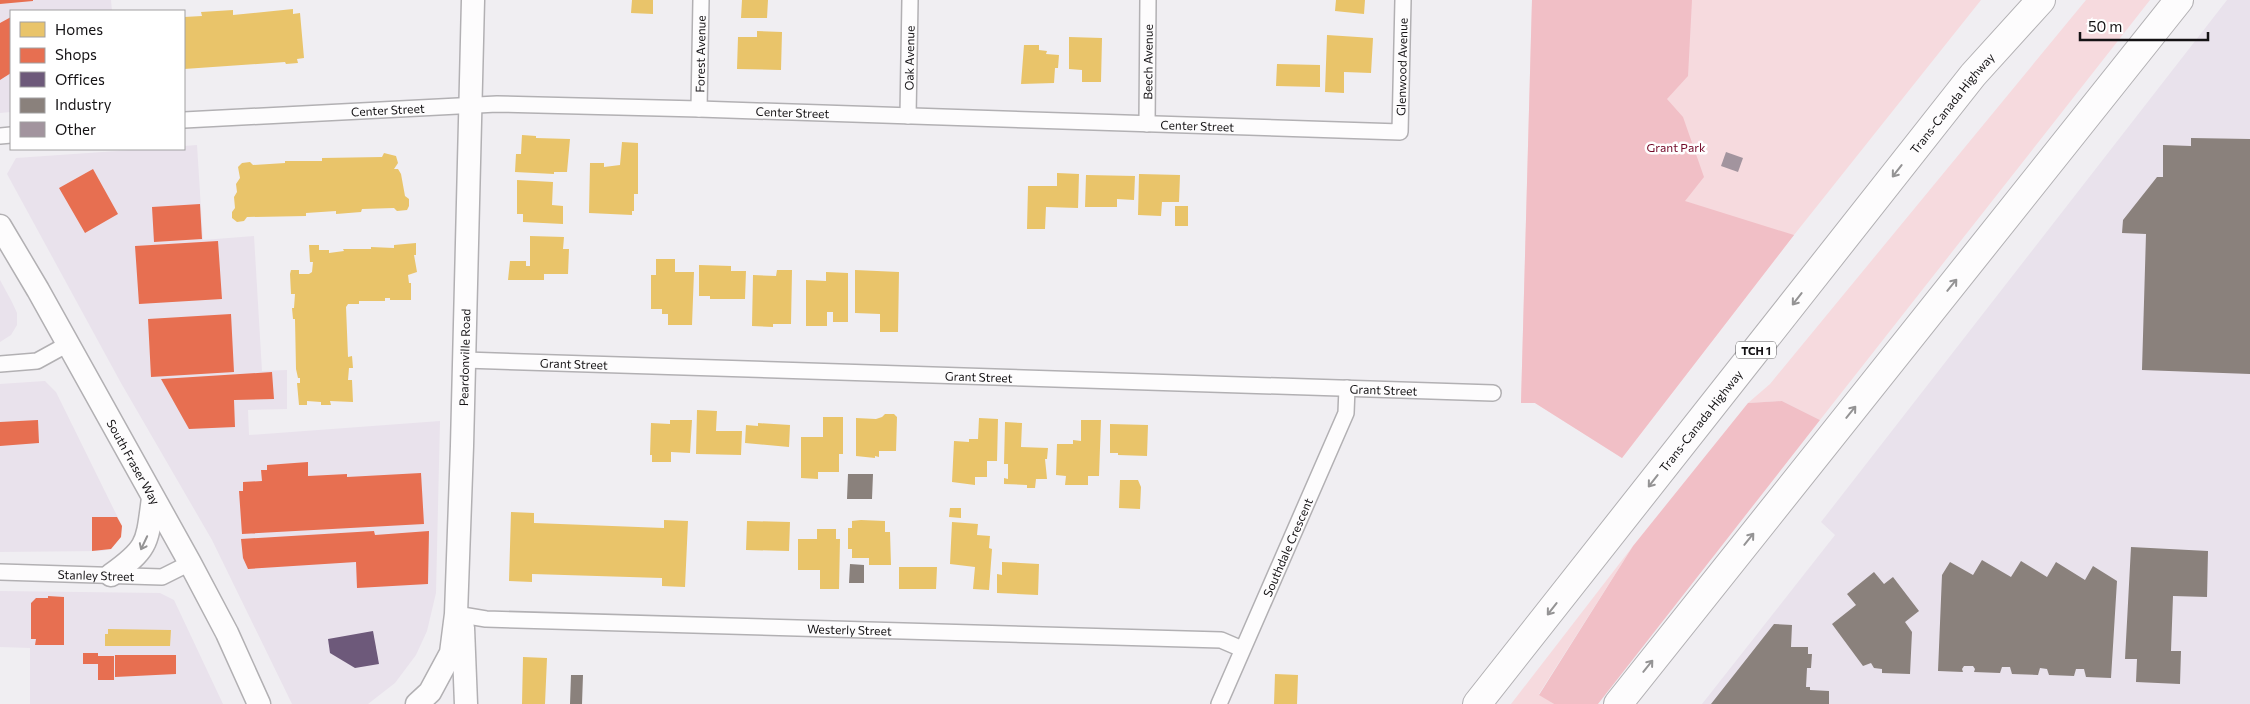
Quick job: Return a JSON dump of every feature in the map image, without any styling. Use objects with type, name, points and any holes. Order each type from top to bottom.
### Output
[{"type":"highway","points":[[1973,75],[2028,0]]},
{"type":"highway","name":"Trans-Canada Highway","points":[[1477,704],[1973,75],[2041,0]]},
{"type":"highway","points":[[1618,704],[2180,0]]},
{"type":"main road","name":"Peardonville Road","points":[[417,704],[430,692],[451,653],[456,614],[465,360],[473,0]]},
{"type":"main road","name":"South Fraser Way","points":[[0,226],[190,564],[227,633],[259,704]]},
{"type":"main road","points":[[111,575],[144,547],[149,530],[153,498]]},
{"type":"main road","points":[[456,614],[464,630],[466,704]]},
{"type":"street","name":"Forest Avenue","points":[[699,109],[701,0]]},
{"type":"street","name":"Oak Avenue","points":[[908,116],[910,0]]},
{"type":"street","name":"Beech Avenue","points":[[1147,124],[1148,0]]},
{"type":"street","name":"Glenwood Avenue","points":[[1400,132],[1403,0]]},
{"type":"street","name":"Center Street","points":[[185,120],[470,104],[699,109],[1400,132]]},
{"type":"street","points":[[0,364],[37,361],[68,344]]},
{"type":"street","name":"Grant Street","points":[[465,360],[1494,393]]},
{"type":"street","name":"Southdale Crescent","points":[[1219,704],[1346,413],[1347,388]]},
{"type":"street","name":"Stanley Street","points":[[0,572],[162,576],[190,564]]},
{"type":"street","name":"Westerly Street","points":[[456,614],[486,619],[1221,640],[1242,649]]},
{"type":"shaded area","points":[[0,0],[111,0],[112,10],[10,10],[10,112],[0,113]]},
{"type":"shaded area","points":[[2227,0],[2250,0],[2250,704],[1702,704],[1835,535],[1821,522]]},
{"type":"shaded area","points":[[197,145],[203,240],[254,236],[262,371],[287,370],[287,409],[248,410],[249,435],[440,421],[436,593],[427,631],[416,655],[395,683],[368,704],[292,704],[212,540],[121,383],[7,174],[16,158],[132,150],[185,150],[185,146]]},
{"type":"shaded area","points":[[0,280],[17,313],[17,325],[11,335],[0,342]]},
{"type":"shaded area","points":[[45,381],[56,392],[122,526],[121,537],[111,549],[102,551],[0,552],[0,384]]},
{"type":"shaded area","points":[[0,591],[160,593],[174,600],[223,704],[30,704],[30,648],[0,647]]},
{"type":"green space","name":"Grant Park","points":[[1532,0],[1981,0],[1794,235],[1622,458],[1535,403],[1521,403]]},
{"type":"green space","name":"Grant Park","points":[[1532,0],[1692,0],[1688,76],[1667,99],[1683,117],[1704,177],[1685,201],[1794,235],[1622,458],[1535,403],[1521,403]]},
{"type":"green space","points":[[2086,0],[2150,0],[1820,420],[1782,401],[1748,403],[1770,384]]},
{"type":"green space","points":[[1782,401],[1820,420],[1598,704],[1554,704],[1539,695],[1633,546],[1748,403]]},
{"type":"green space","points":[[1633,546],[1539,694],[1554,704],[1511,704]]},
{"type":"building: Homes","points":[[632,0],[653,0],[653,14],[631,13]]},
{"type":"building: Homes","points":[[742,0],[768,0],[767,18],[741,18]]},
{"type":"building: Homes","points":[[1336,0],[1365,0],[1364,14],[1335,11]]},
{"type":"building: Homes","points":[[293,9],[293,14],[300,13],[304,58],[297,59],[298,63],[286,64],[285,62],[185,69],[185,17],[202,16],[201,12],[233,10],[233,15]]},
{"type":"building: Homes","points":[[757,31],[782,32],[781,70],[737,69],[738,37],[757,37]]},
{"type":"building: Homes","points":[[1327,35],[1373,38],[1371,73],[1344,72],[1344,93],[1325,92]]},
{"type":"building: Homes","points":[[1069,37],[1102,38],[1101,82],[1082,82],[1082,70],[1069,69]]},
{"type":"building: Homes","points":[[1024,45],[1039,45],[1039,50],[1047,51],[1046,54],[1059,55],[1058,68],[1055,68],[1054,83],[1021,84]]},
{"type":"building: Homes","points":[[1277,64],[1320,65],[1320,87],[1276,86]]},
{"type":"building: Homes","points":[[522,135],[536,136],[536,138],[570,139],[567,172],[554,172],[554,174],[515,172],[516,154],[521,154]]},
{"type":"building: Homes","points":[[622,142],[638,143],[638,194],[634,194],[634,211],[632,211],[632,215],[589,213],[590,163],[604,163],[604,167],[620,165]]},
{"type":"building: Homes","points":[[384,153],[396,156],[398,163],[394,169],[398,169],[401,174],[405,196],[409,199],[407,210],[397,211],[394,208],[362,209],[361,212],[336,214],[336,211],[306,213],[306,216],[247,217],[244,221],[237,222],[232,218],[232,212],[235,208],[234,197],[237,192],[236,184],[240,178],[238,167],[242,163],[250,162],[253,165],[285,163],[285,161],[322,161],[322,158],[382,157]]},
{"type":"building: Homes","points":[[1057,173],[1079,174],[1078,208],[1046,207],[1045,229],[1027,229],[1028,186],[1057,186]]},
{"type":"building: Homes","points":[[1139,174],[1180,175],[1179,202],[1162,202],[1161,216],[1138,215]]},
{"type":"building: Homes","points":[[1086,175],[1135,176],[1134,200],[1117,199],[1117,207],[1085,207]]},
{"type":"building: Homes","points":[[517,180],[553,182],[552,205],[563,206],[563,224],[523,222],[523,214],[517,214]]},
{"type":"building: Homes","points":[[1175,206],[1188,206],[1188,226],[1175,226]]},
{"type":"building: Homes","points":[[530,236],[564,237],[563,249],[569,249],[568,274],[544,274],[544,280],[508,280],[510,261],[526,261],[526,266],[530,266]]},
{"type":"building: Homes","points":[[416,243],[416,255],[414,255],[417,272],[408,275],[409,283],[411,283],[411,300],[390,300],[390,298],[385,298],[385,301],[359,301],[359,304],[348,304],[346,307],[348,357],[352,356],[353,368],[349,368],[348,380],[352,380],[353,402],[330,401],[331,405],[321,405],[321,402],[307,401],[307,405],[299,405],[297,383],[300,383],[300,378],[298,378],[296,369],[295,319],[293,319],[292,308],[294,308],[295,294],[291,294],[290,274],[291,270],[299,270],[299,274],[309,274],[312,272],[313,262],[310,262],[309,245],[319,245],[319,250],[329,250],[329,253],[344,251],[343,249],[394,248],[394,245]]},
{"type":"building: Homes","points":[[656,259],[675,259],[675,272],[694,272],[692,325],[668,325],[668,314],[662,314],[662,309],[651,309],[651,275],[656,275]]},
{"type":"building: Homes","points":[[699,265],[731,266],[731,271],[746,271],[745,299],[710,299],[710,296],[699,296]]},
{"type":"building: Homes","points":[[777,270],[792,270],[791,324],[773,324],[773,327],[752,326],[753,275],[776,276]]},
{"type":"building: Homes","points":[[855,270],[899,272],[898,332],[880,332],[880,314],[855,313]]},
{"type":"building: Homes","points":[[826,272],[848,273],[848,322],[833,322],[833,312],[827,312],[827,326],[806,326],[806,280],[826,281]]},
{"type":"building: Homes","points":[[697,410],[717,411],[716,431],[742,431],[741,455],[696,454]]},
{"type":"building: Homes","points":[[885,414],[894,414],[897,417],[896,451],[879,451],[879,457],[875,456],[875,458],[856,456],[856,418],[876,419]]},
{"type":"building: Homes","points":[[823,417],[843,417],[843,454],[839,454],[839,472],[818,472],[818,479],[801,478],[801,437],[823,437]]},
{"type":"building: Homes","points":[[979,418],[998,419],[997,461],[987,461],[987,477],[975,477],[975,485],[952,482],[954,441],[969,442],[969,439],[978,439]]},
{"type":"building: Homes","points":[[670,420],[692,420],[690,453],[671,452],[671,462],[652,462],[652,455],[650,455],[651,423],[670,424]]},
{"type":"building: Homes","points":[[1081,420],[1101,420],[1099,476],[1088,476],[1088,485],[1065,485],[1066,476],[1056,475],[1057,444],[1073,444],[1073,440],[1081,441]]},
{"type":"building: Homes","points":[[1005,422],[1022,423],[1021,447],[1048,448],[1047,459],[1045,459],[1047,479],[1036,479],[1035,488],[1027,488],[1027,485],[1004,484],[1004,478],[1008,479],[1008,464],[1004,464]]},
{"type":"building: Homes","points":[[758,423],[790,425],[789,447],[745,443],[746,425],[758,426]]},
{"type":"building: Homes","points":[[1110,424],[1148,425],[1147,456],[1110,453]]},
{"type":"building: Homes","points":[[1120,480],[1138,480],[1141,487],[1140,509],[1119,508]]},
{"type":"building: Homes","points":[[950,508],[961,508],[961,518],[949,517]]},
{"type":"building: Homes","points":[[511,512],[534,513],[534,523],[664,528],[664,520],[688,521],[685,587],[662,586],[662,578],[532,574],[532,582],[509,581]]},
{"type":"building: Homes","points":[[747,521],[790,522],[789,551],[746,550]]},
{"type":"building: Homes","points":[[852,521],[885,521],[885,532],[890,532],[891,565],[869,565],[869,558],[852,558],[852,549],[848,549],[848,528],[852,528]]},
{"type":"building: Homes","points":[[952,522],[978,524],[977,535],[990,536],[989,548],[992,549],[989,590],[973,589],[975,567],[950,564]]},
{"type":"building: Homes","points":[[817,529],[836,529],[836,539],[840,539],[839,589],[820,589],[820,570],[798,570],[798,539],[817,539]]},
{"type":"building: Homes","points":[[1002,562],[1039,564],[1038,595],[997,593],[997,574],[1002,575]]},
{"type":"building: Homes","points":[[899,567],[937,567],[936,589],[899,589]]},
{"type":"building: Homes","points":[[108,629],[171,630],[170,646],[105,646],[105,634],[108,634]]},
{"type":"building: Homes","points":[[523,657],[547,658],[545,704],[522,704]]},
{"type":"building: Homes","points":[[1275,674],[1298,675],[1297,704],[1274,704]]},
{"type":"building: Shops","points":[[0,0],[33,0],[33,1],[0,4]]},
{"type":"building: Shops","points":[[10,18],[10,74],[0,80],[0,23]]},
{"type":"building: Shops","points":[[93,169],[118,214],[85,233],[59,188]]},
{"type":"building: Shops","points":[[200,204],[202,239],[154,242],[152,207]]},
{"type":"building: Shops","points":[[218,241],[222,299],[139,304],[135,246]]},
{"type":"building: Shops","points":[[231,314],[234,372],[151,377],[148,319]]},
{"type":"building: Shops","points":[[272,372],[274,399],[234,400],[235,427],[189,429],[161,379]]},
{"type":"building: Shops","points":[[38,420],[39,443],[0,446],[0,422]]},
{"type":"building: Shops","points":[[308,462],[308,476],[347,474],[347,477],[421,473],[424,524],[242,534],[239,491],[243,491],[243,482],[262,481],[261,470],[267,470],[267,465]]},
{"type":"building: Shops","points":[[92,517],[117,517],[122,526],[121,537],[111,549],[92,551]]},
{"type":"building: Shops","points":[[374,531],[375,535],[429,531],[428,584],[357,588],[356,562],[248,569],[243,558],[241,539]]},
{"type":"building: Shops","points":[[48,596],[64,597],[64,645],[35,645],[36,639],[31,639],[31,603],[36,598],[48,598]]},
{"type":"building: Shops","points":[[83,653],[98,653],[98,656],[114,656],[114,680],[98,680],[98,664],[83,664]]},
{"type":"building: Shops","points":[[115,655],[176,655],[176,674],[115,677]]},
{"type":"building: Offices","points":[[373,631],[379,664],[355,668],[330,653],[328,639]]},
{"type":"building: Industry","points":[[2191,138],[2250,139],[2250,374],[2142,370],[2146,234],[2122,233],[2123,220],[2157,177],[2163,177],[2163,145],[2191,146]]},
{"type":"building: Industry","points":[[848,474],[873,474],[872,499],[847,499]]},
{"type":"building: Industry","points":[[2131,547],[2208,551],[2207,597],[2173,596],[2171,651],[2181,651],[2180,684],[2136,682],[2137,659],[2125,659]]},
{"type":"building: Industry","points":[[1982,560],[2011,577],[2021,561],[2047,577],[2056,562],[2085,580],[2093,566],[2117,581],[2111,678],[2086,677],[2084,669],[2076,669],[2074,676],[2049,675],[2047,669],[2040,668],[2038,675],[2012,674],[2010,667],[2002,667],[2000,673],[1974,672],[1973,666],[1964,666],[1963,672],[1938,671],[1942,575],[1950,562],[1973,575]]},
{"type":"building: Industry","points":[[850,564],[864,565],[864,583],[849,583]]},
{"type":"building: Industry","points":[[1874,572],[1884,584],[1893,577],[1919,611],[1905,622],[1912,632],[1910,674],[1882,673],[1882,669],[1874,668],[1871,663],[1863,666],[1832,624],[1856,605],[1847,594]]},
{"type":"building: Industry","points":[[1774,624],[1792,625],[1791,647],[1808,647],[1808,654],[1812,654],[1811,668],[1807,668],[1806,687],[1810,687],[1810,690],[1829,691],[1829,704],[1711,704]]},
{"type":"building: Industry","points":[[571,675],[583,675],[582,704],[570,704]]},
{"type":"building: Other","points":[[1726,152],[1743,158],[1738,172],[1721,166]]}]
